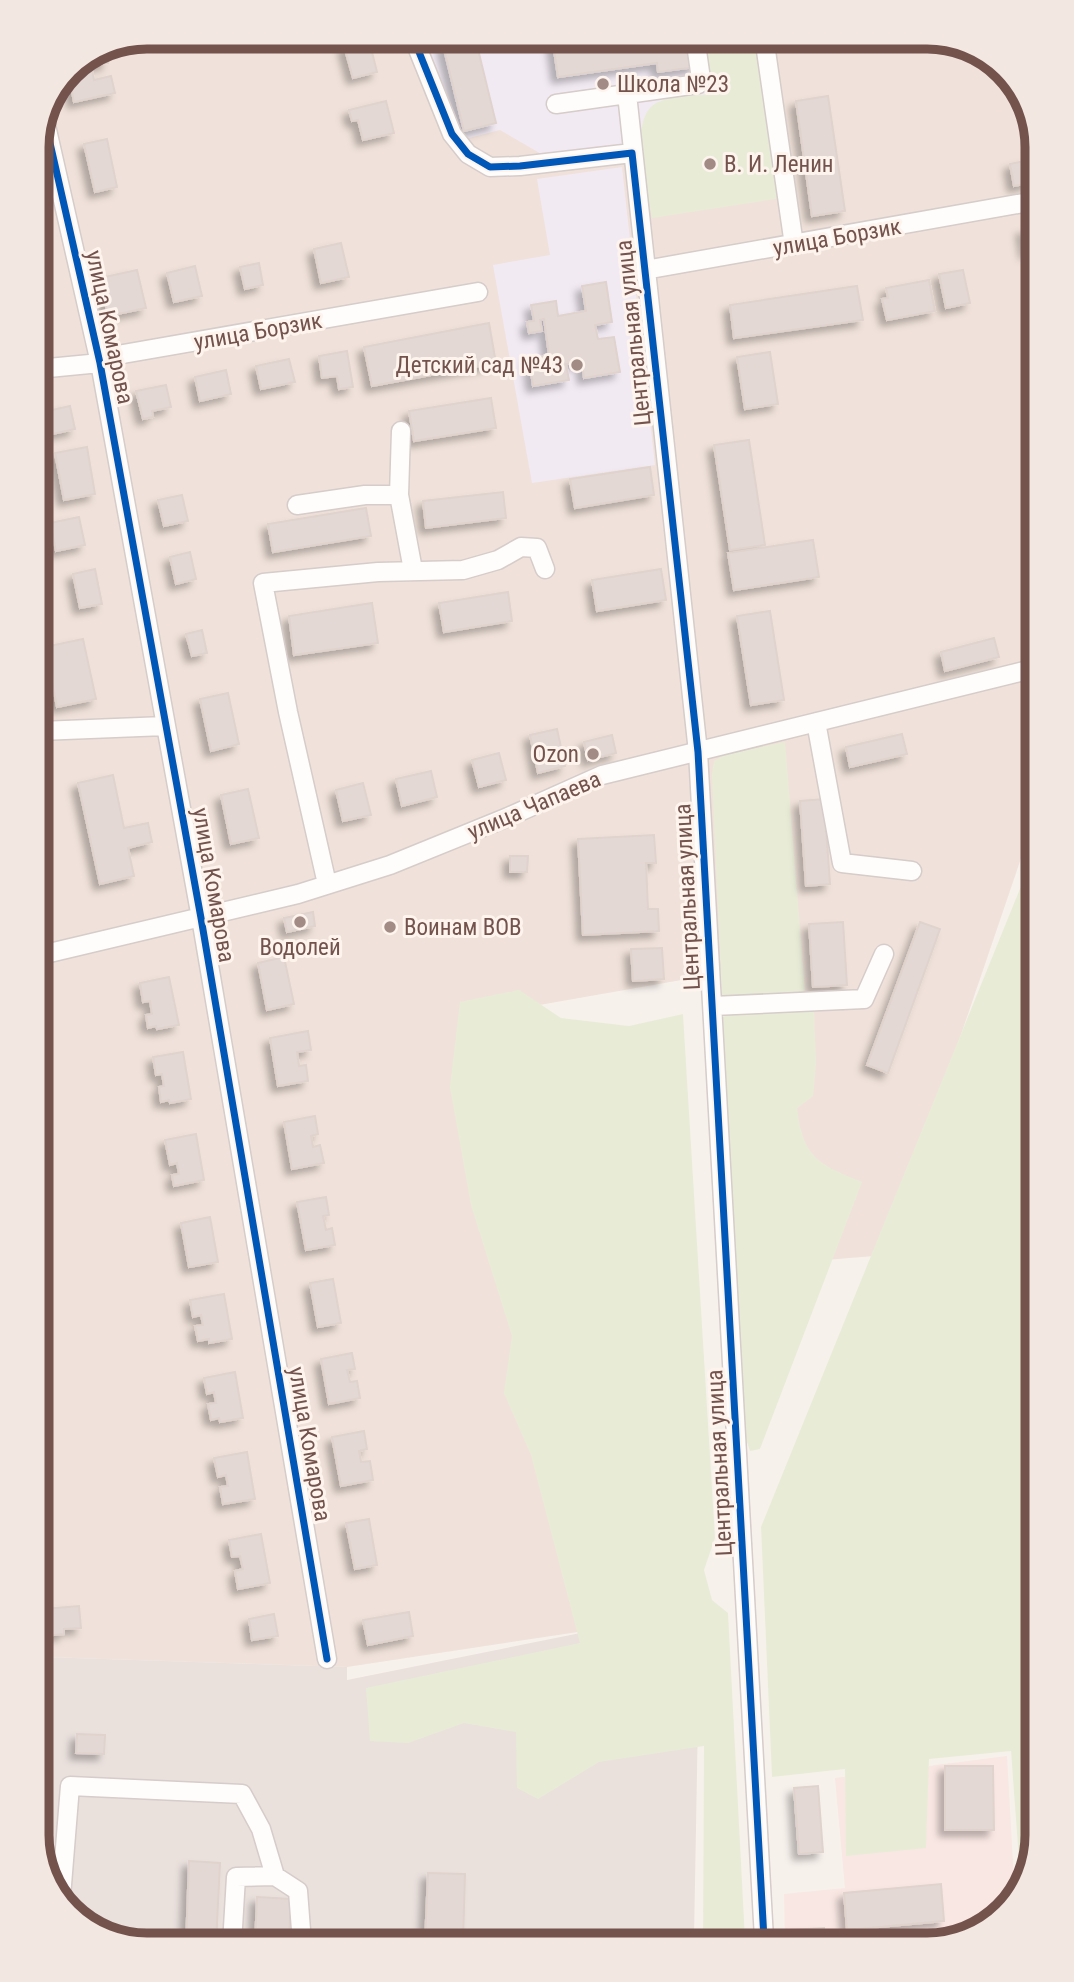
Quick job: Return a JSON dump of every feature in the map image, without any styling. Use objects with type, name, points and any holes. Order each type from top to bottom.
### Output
[{"type":"street","points":[[418,49],[452,134],[468,154],[490,167],[632,153]]},
{"type":"street","points":[[556,104],[701,82],[697,49]]},
{"type":"street","points":[[766,49],[794,245]]},
{"type":"street","name":"Центральная улица","points":[[627,94],[698,752],[764,1933]]},
{"type":"street","name":"улица Комарова","points":[[49,139],[100,363],[201,918],[327,1658]]},
{"type":"street","name":"улица Борзик","points":[[645,270],[1025,203]]},
{"type":"street","name":"улица Борзик","points":[[49,368],[100,363],[123,354],[478,292]]},
{"type":"street","points":[[401,431],[399,495],[413,570]]},
{"type":"street","points":[[297,505],[365,495],[399,495]]},
{"type":"street","points":[[327,884],[288,712],[263,583],[413,570],[463,570],[498,561],[521,547],[537,548],[545,569]]},
{"type":"street","name":"улица Чапаева","points":[[49,953],[201,918],[390,865],[602,775],[1025,670]]},
{"type":"street","points":[[816,722],[842,863],[912,870]]},
{"type":"street","points":[[49,731],[165,726]]},
{"type":"street","points":[[713,1006],[863,999],[884,954]]},
{"type":"street","points":[[62,1884],[70,1786],[242,1794],[261,1829],[275,1876]]},
{"type":"street","points":[[233,1933],[236,1877],[275,1876],[298,1891],[301,1933]]},
{"type":"shaded area","points":[[147,49],[934,49],[959,54],[982,65],[1005,87],[1018,109],[1025,147],[1025,847],[886,1255],[789,1263],[773,964],[477,1016],[578,1632],[347,1667],[49,1657],[49,140],[52,121],[69,87],[82,73],[115,54]]},
{"type":"shaded area","name":"Школа №23","points":[[427,49],[761,49],[772,123],[543,155],[500,130],[461,140]]},
{"type":"shaded area","name":"Детский сад №43","points":[[622,167],[655,465],[532,483],[493,265],[550,255],[537,179]]},
{"type":"shaded area","points":[[700,1609],[694,1933],[140,1933],[103,1923],[73,1900],[56,1873],[49,1835],[49,1657],[347,1667],[347,1680]]},
{"type":"shaded area","points":[[1007,1756],[1014,1881],[1009,1890],[992,1909],[976,1920],[946,1931],[785,1933],[784,1894],[845,1888],[835,1778]]},
{"type":"green space","points":[[704,49],[760,49],[781,198],[652,218],[641,139],[647,111],[662,100],[710,94]]},
{"type":"green space","points":[[785,742],[805,991],[722,997],[712,775],[714,761],[724,755]]},
{"type":"green space","points":[[1025,876],[1025,1835],[1019,1867],[1011,1751],[929,1759],[926,1848],[846,1856],[845,1769],[772,1777],[761,1527]]},
{"type":"green space","points":[[519,990],[561,1018],[629,1026],[683,1014],[715,1538],[704,1570],[712,1600],[728,1613],[745,1933],[703,1933],[704,1746],[599,1762],[538,1799],[517,1788],[516,1732],[464,1723],[408,1743],[370,1741],[366,1688],[580,1643],[531,1455],[504,1393],[512,1336],[471,1205],[450,1087],[460,1002]]},
{"type":"green space","points":[[814,1008],[816,1064],[813,1096],[797,1108],[800,1125],[815,1157],[834,1170],[862,1182],[760,1449],[750,1451],[744,1433],[723,1017],[731,1011]]},
{"type":"building","points":[[345,49],[371,49],[377,72],[353,78]]},
{"type":"building","points":[[444,49],[478,49],[496,123],[464,131]]},
{"type":"building","points":[[554,49],[693,49],[696,67],[658,72],[657,63],[558,77]]},
{"type":"building","points":[[107,58],[108,63],[93,66]]},
{"type":"building","points":[[91,67],[94,80],[111,76],[115,93],[74,102],[71,85],[82,73]]},
{"type":"building","points":[[828,96],[845,211],[812,216],[796,101]]},
{"type":"building","points":[[386,101],[394,133],[363,140],[358,120],[352,121],[349,110]]},
{"type":"building","points":[[107,139],[117,187],[95,192],[84,144]]},
{"type":"building","points":[[1025,161],[1025,184],[1014,186],[1010,164]]},
{"type":"building","points":[[341,243],[349,277],[321,283],[314,249]]},
{"type":"building","points":[[259,263],[263,285],[245,289],[240,267]]},
{"type":"building","points":[[195,266],[202,296],[174,302],[167,273]]},
{"type":"building","points":[[137,270],[146,308],[108,316],[100,278]]},
{"type":"building","points":[[963,270],[970,303],[946,308],[939,274]]},
{"type":"building","points":[[929,280],[935,311],[887,320],[882,299],[888,298],[886,288]]},
{"type":"building","points":[[606,282],[612,322],[595,325],[598,339],[614,337],[620,372],[584,378],[582,362],[566,364],[569,380],[533,386],[529,358],[549,355],[544,319],[540,320],[542,331],[529,333],[527,322],[534,321],[531,305],[556,301],[558,316],[586,311],[582,286]]},
{"type":"building","points":[[857,286],[863,320],[734,338],[730,305]]},
{"type":"building","points":[[489,323],[496,363],[372,386],[364,347]]},
{"type":"building","points":[[347,351],[353,387],[339,389],[337,376],[322,378],[319,356]]},
{"type":"building","points":[[770,352],[778,404],[745,409],[737,357]]},
{"type":"building","points":[[289,359],[295,382],[261,389],[256,366]]},
{"type":"building","points":[[226,370],[231,394],[200,401],[195,377]]},
{"type":"building","points":[[166,385],[171,407],[152,411],[153,417],[143,419],[136,391]]},
{"type":"building","points":[[491,398],[496,428],[414,441],[409,411]]},
{"type":"building","points":[[70,406],[75,429],[49,435],[49,411]]},
{"type":"building","points":[[749,440],[765,545],[730,550],[714,445]]},
{"type":"building","points":[[87,447],[95,494],[64,500],[55,453]]},
{"type":"building","points":[[650,467],[654,495],[575,508],[570,479]]},
{"type":"building","points":[[503,492],[506,518],[426,528],[423,501]]},
{"type":"building","points":[[182,495],[188,521],[164,526],[158,500]]},
{"type":"building","points":[[366,508],[371,536],[273,552],[268,524]]},
{"type":"building","points":[[79,517],[85,545],[56,551],[50,523]]},
{"type":"building","points":[[813,540],[819,577],[734,590],[728,553]]},
{"type":"building","points":[[190,552],[196,579],[176,584],[170,557]]},
{"type":"building","points":[[95,569],[102,604],[80,608],[73,574]]},
{"type":"building","points":[[661,569],[666,600],[597,611],[592,580]]},
{"type":"building","points":[[508,592],[512,621],[444,632],[439,603]]},
{"type":"building","points":[[372,603],[378,643],[294,655],[289,616]]},
{"type":"building","points":[[770,611],[784,700],[751,705],[737,616]]},
{"type":"building","points":[[202,630],[207,653],[192,656],[186,634]]},
{"type":"building","points":[[994,638],[999,657],[945,671],[941,652]]},
{"type":"building","points":[[83,639],[96,699],[57,707],[49,667],[49,646]]},
{"type":"building","points":[[228,693],[239,744],[211,751],[200,699]]},
{"type":"building","points":[[557,729],[565,766],[538,773],[530,735]]},
{"type":"building","points":[[902,734],[907,754],[850,767],[846,747]]},
{"type":"building","points":[[612,735],[616,753],[588,760],[584,742]]},
{"type":"building","points":[[499,753],[506,780],[479,787],[472,760]]},
{"type":"building","points":[[431,771],[437,797],[402,806],[396,779]]},
{"type":"building","points":[[113,775],[124,828],[148,823],[152,842],[128,848],[134,876],[100,884],[78,783]]},
{"type":"building","points":[[363,783],[371,815],[343,821],[336,790]]},
{"type":"building","points":[[248,789],[259,838],[231,844],[221,795]]},
{"type":"building","points":[[824,799],[830,884],[806,886],[800,801]]},
{"type":"building","points":[[654,835],[656,863],[646,863],[648,909],[658,909],[659,931],[583,935],[578,839]]},
{"type":"building","points":[[510,856],[528,856],[527,872],[510,872]]},
{"type":"building","name":"Водолей","points":[[313,912],[315,926],[287,932],[284,918]]},
{"type":"building","points":[[843,922],[847,985],[813,987],[809,924]]},
{"type":"building","points":[[920,922],[940,929],[888,1073],[867,1065]]},
{"type":"building","points":[[662,948],[664,979],[633,981],[631,949]]},
{"type":"building","points":[[284,957],[294,1004],[267,1010],[258,963]]},
{"type":"building","points":[[169,977],[179,1025],[148,1028],[146,1015],[152,1014],[150,1001],[143,1002],[140,983]]},
{"type":"building","points":[[308,1031],[311,1050],[297,1052],[299,1066],[306,1065],[308,1081],[278,1086],[270,1038]]},
{"type":"building","points":[[183,1052],[191,1099],[161,1102],[159,1087],[164,1086],[162,1074],[156,1075],[153,1057]]},
{"type":"building","points":[[315,1116],[318,1134],[311,1136],[313,1147],[320,1145],[324,1163],[292,1169],[284,1122]]},
{"type":"building","points":[[196,1134],[204,1180],[174,1186],[172,1175],[179,1174],[177,1163],[170,1165],[165,1140]]},
{"type":"building","points":[[326,1197],[329,1215],[323,1216],[326,1230],[332,1228],[335,1245],[306,1250],[297,1202]]},
{"type":"building","points":[[210,1217],[218,1262],[189,1267],[181,1223]]},
{"type":"building","points":[[333,1279],[341,1323],[318,1327],[310,1283]]},
{"type":"building","points":[[224,1294],[232,1339],[209,1343],[209,1339],[198,1341],[195,1326],[203,1325],[201,1315],[193,1317],[190,1300]]},
{"type":"building","points":[[352,1353],[355,1369],[347,1370],[350,1382],[357,1381],[360,1398],[329,1404],[321,1359]]},
{"type":"building","points":[[235,1372],[243,1418],[220,1422],[219,1418],[211,1420],[208,1404],[216,1403],[214,1392],[207,1394],[204,1378]]},
{"type":"building","points":[[364,1431],[367,1449],[359,1451],[361,1462],[370,1461],[373,1480],[341,1486],[332,1437]]},
{"type":"building","points":[[247,1452],[255,1499],[223,1504],[220,1487],[228,1486],[226,1475],[218,1477],[214,1458]]},
{"type":"building","points":[[369,1519],[377,1565],[355,1569],[346,1523]]},
{"type":"building","points":[[261,1534],[270,1583],[238,1589],[235,1571],[243,1569],[240,1556],[232,1557],[229,1540]]},
{"type":"building","points":[[79,1606],[81,1628],[64,1629],[64,1634],[49,1636],[49,1609]]},
{"type":"building","points":[[409,1612],[413,1636],[368,1645],[363,1620]]},
{"type":"building","points":[[274,1614],[278,1636],[252,1640],[249,1619]]},
{"type":"building","points":[[77,1734],[105,1735],[104,1754],[76,1753]]},
{"type":"building","points":[[945,1766],[993,1766],[994,1830],[945,1830]]},
{"type":"building","points":[[818,1786],[823,1852],[799,1854],[794,1788]]},
{"type":"building","points":[[189,1861],[220,1863],[217,1933],[186,1933]]},
{"type":"building","points":[[428,1873],[465,1874],[463,1933],[425,1933]]},
{"type":"building","points":[[941,1884],[944,1921],[847,1930],[844,1893]]},
{"type":"building","points":[[257,1897],[291,1899],[289,1933],[255,1933]]},
{"type":"building","points":[[824,1928],[824,1933],[789,1933],[789,1930]]},
{"type":"cycle path","points":[[418,49],[452,134],[468,154],[490,167],[632,153],[698,752],[764,1933]]},
{"type":"cycle path","points":[[49,139],[100,363],[201,918],[327,1659]]},
{"type":"place","name":"Школа №23","points":[[603,84]]},
{"type":"place","name":"В. И. Ленин","points":[[710,164]]},
{"type":"place","name":"Детский сад №43","points":[[577,365]]},
{"type":"place","name":"Ozon","points":[[593,754]]},
{"type":"place","name":"Водолей","points":[[300,922]]},
{"type":"place","name":"Воинам ВОВ","points":[[390,927]]}]
